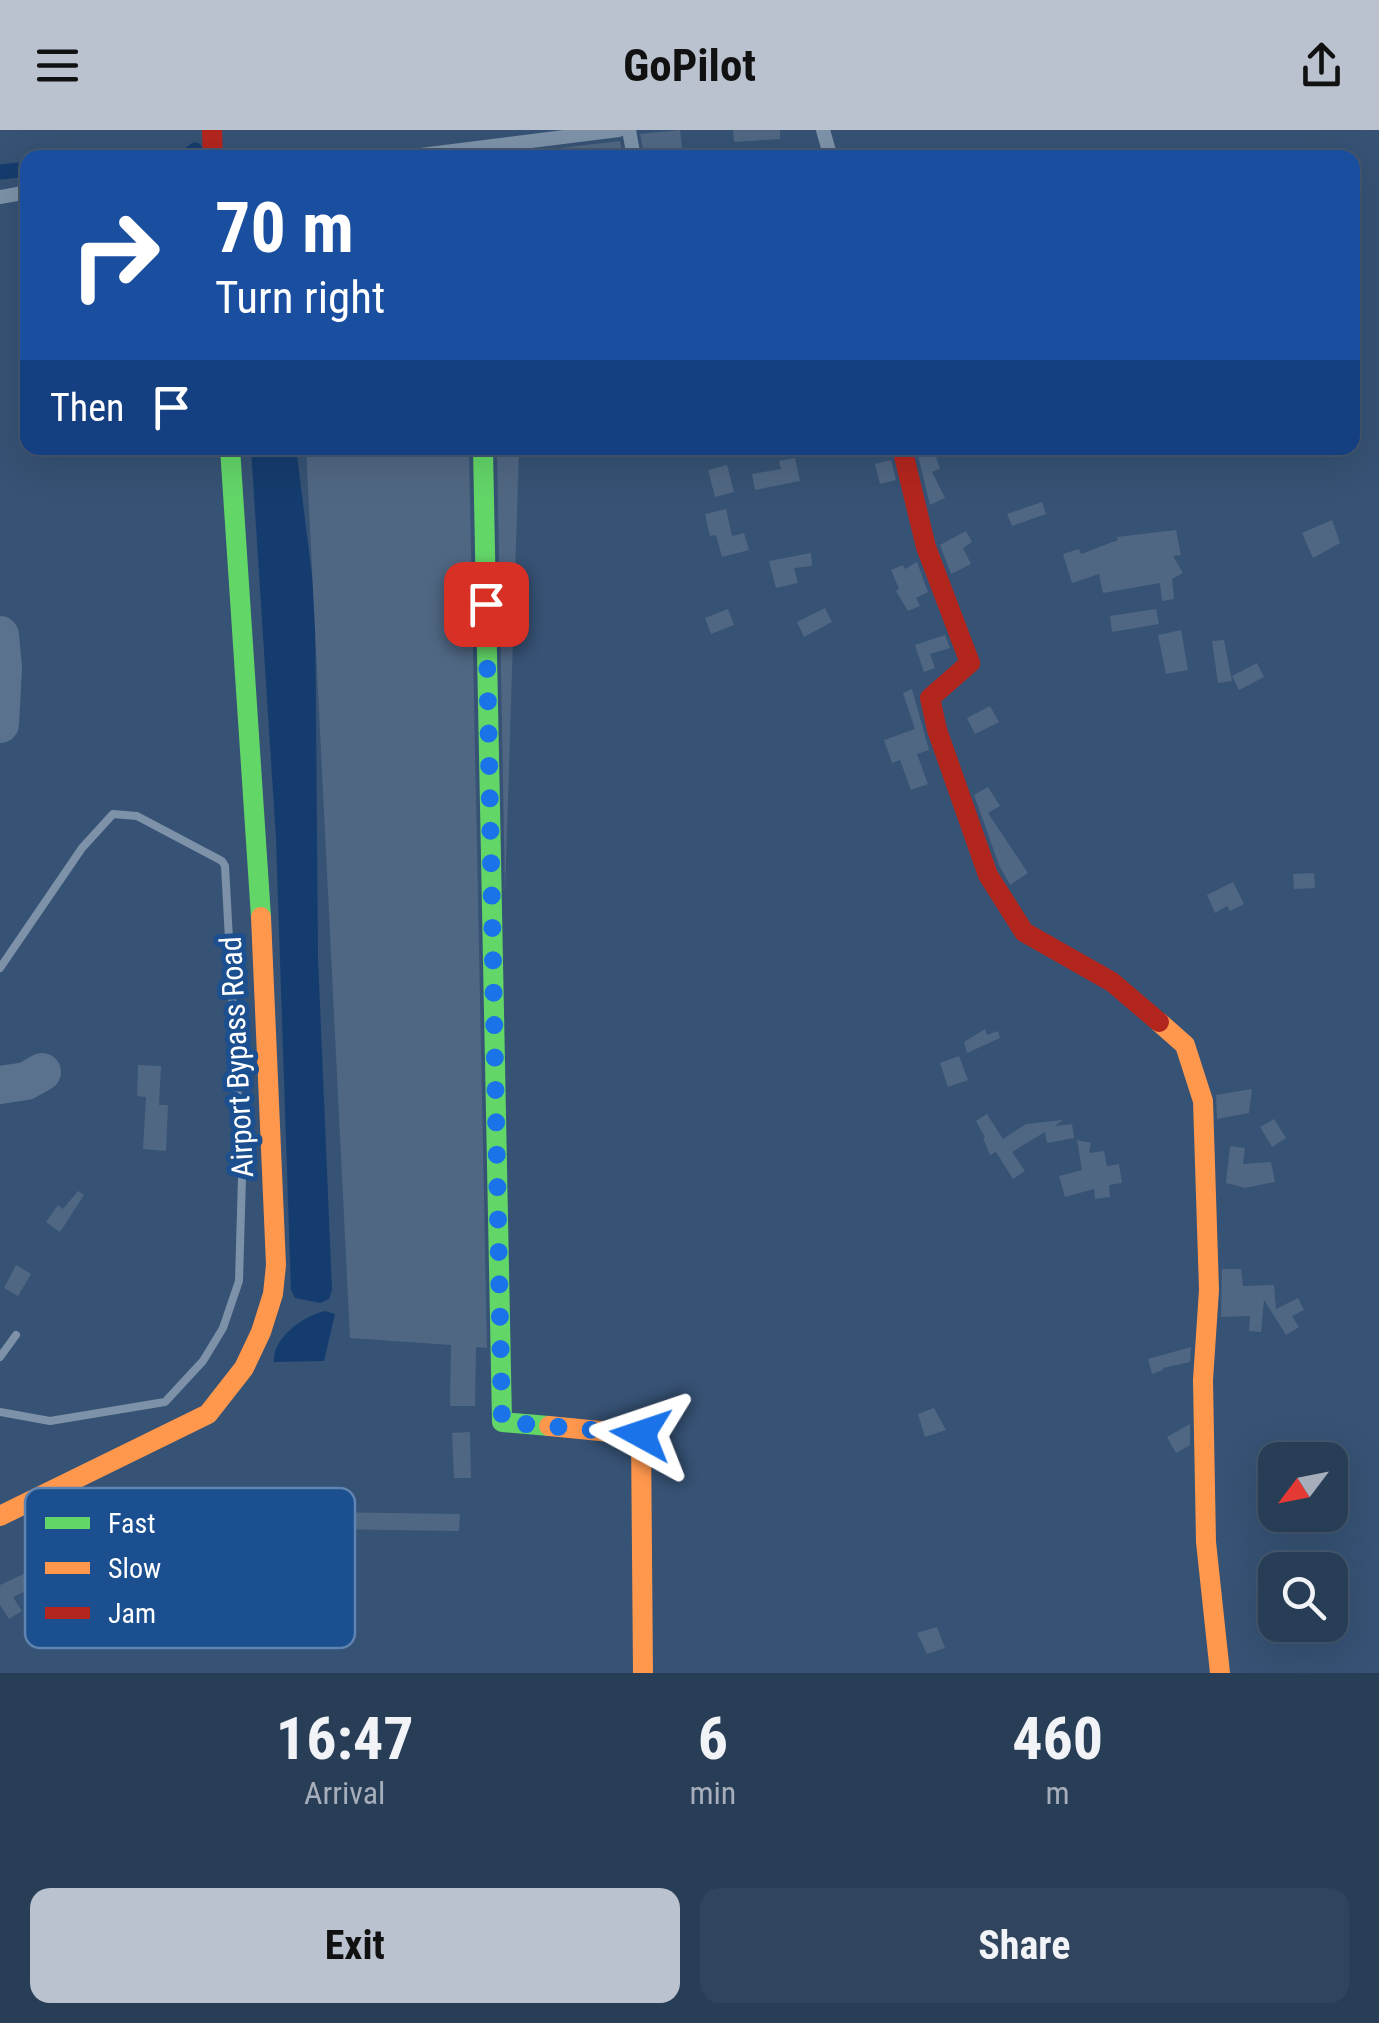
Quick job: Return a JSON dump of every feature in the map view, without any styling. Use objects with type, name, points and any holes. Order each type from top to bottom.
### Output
[{"type":"street","points":[[496,150],[619,130]]},
{"type":"street","name":"Airport Bypass Road","points":[[57,1488],[208,1414],[244,1368],[262,1332],[273,1294],[276,1265],[271,1103],[231,455]]},
{"type":"street","points":[[483,455],[502,1422],[641,1434],[643,1673]]},
{"type":"street","points":[[904,455],[926,546],[970,663],[930,698],[988,875],[1024,932],[1112,982],[1185,1045],[1202,1101],[1209,1290],[1203,1380],[1206,1542],[1220,1673]]},
{"type":"street","name":"Airport Bypass Road","points":[[0,1516],[25,1504]]},
{"type":"lane","points":[[0,968],[82,848],[113,814],[137,816],[225,866],[242,1177],[238,1281],[222,1328],[203,1361],[164,1402],[50,1421],[0,1412]]},
{"type":"lane","points":[[0,1357],[16,1335]]},
{"type":"water","points":[[251,455],[297,455],[315,599],[318,958],[332,1290],[329,1299],[320,1303],[295,1298],[291,1290],[276,839]]},
{"type":"water","points":[[325,1311],[335,1314],[324,1361],[274,1362],[278,1345],[290,1329]]},
{"type":"building","points":[[680,130],[682,148],[643,150],[640,134]]},
{"type":"building","points":[[733,130],[780,130],[780,139],[734,142]]},
{"type":"building","points":[[620,141],[622,150],[560,150]]},
{"type":"building","points":[[306,455],[469,455],[487,1348],[476,1347],[475,1406],[450,1406],[451,1345],[350,1338]]},
{"type":"building","points":[[497,455],[519,455],[505,895]]},
{"type":"building","points":[[918,455],[935,455],[940,469],[932,472],[945,498],[930,505]]},
{"type":"building","points":[[795,458],[800,481],[755,490],[752,474],[781,469],[779,461]]},
{"type":"building","points":[[891,460],[896,480],[880,484],[875,464]]},
{"type":"building","points":[[727,465],[734,492],[715,497],[708,470]]},
{"type":"building","points":[[1042,502],[1046,514],[1012,526],[1007,514]]},
{"type":"building","points":[[726,509],[732,536],[744,533],[749,550],[722,557],[716,535],[710,536],[705,514]]},
{"type":"building","points":[[1332,520],[1340,543],[1313,558],[1302,533]]},
{"type":"building","points":[[1176,530],[1181,555],[1173,556],[1183,573],[1172,579],[1174,599],[1162,601],[1160,583],[1103,593],[1099,574],[1072,583],[1063,554],[1079,549],[1081,554],[1118,540],[1117,537]]},
{"type":"building","points":[[966,531],[972,542],[963,548],[971,564],[951,574],[940,545]]},
{"type":"building","points":[[811,553],[812,566],[794,568],[798,583],[776,588],[769,561]]},
{"type":"building","points":[[917,562],[928,592],[916,598],[920,606],[908,611],[896,591],[899,589],[891,570],[903,565],[905,569]]},
{"type":"building","points":[[825,608],[832,622],[804,637],[797,622]]},
{"type":"building","points":[[728,609],[734,625],[711,634],[705,618]]},
{"type":"building","points":[[1156,609],[1159,624],[1112,632],[1110,616]]},
{"type":"building","points":[[1181,630],[1188,670],[1166,674],[1158,635]]},
{"type":"building","points":[[945,635],[950,648],[930,654],[935,668],[924,672],[915,645]]},
{"type":"building","points":[[1224,640],[1232,681],[1218,683],[1212,641]]},
{"type":"building","points":[[1257,663],[1264,677],[1239,690],[1232,676]]},
{"type":"building","points":[[912,689],[929,750],[917,754],[928,784],[911,790],[900,760],[892,763],[884,740],[915,729],[903,693]]},
{"type":"building","points":[[990,706],[999,722],[975,734],[967,718]]},
{"type":"building","points":[[988,787],[1000,806],[988,813],[1028,873],[1010,885],[974,795]]},
{"type":"building","points":[[1314,873],[1315,888],[1294,889],[1293,874]]},
{"type":"building","points":[[1233,882],[1244,904],[1230,911],[1227,906],[1215,913],[1207,895]]},
{"type":"building","points":[[985,1029],[987,1035],[998,1031],[1000,1038],[967,1053],[964,1042]]},
{"type":"building","points":[[959,1056],[968,1080],[948,1087],[940,1063]]},
{"type":"building","points":[[138,1065],[161,1066],[159,1105],[168,1105],[166,1151],[143,1149],[146,1097],[137,1096]]},
{"type":"building","points":[[1252,1089],[1249,1113],[1217,1119],[1216,1095]]},
{"type":"building","points":[[987,1114],[1003,1139],[1026,1124],[1063,1120],[1055,1126],[1072,1124],[1074,1138],[1047,1143],[1045,1132],[1012,1152],[1025,1171],[1013,1179],[996,1152],[990,1155],[976,1121]]},
{"type":"building","points":[[1274,1119],[1286,1138],[1272,1147],[1260,1127]]},
{"type":"building","points":[[1077,1140],[1091,1143],[1089,1153],[1104,1151],[1107,1166],[1119,1164],[1122,1183],[1109,1185],[1110,1197],[1095,1199],[1094,1189],[1065,1197],[1059,1176],[1082,1170]]},
{"type":"building","points":[[1230,1146],[1245,1148],[1243,1164],[1271,1162],[1275,1182],[1245,1188],[1226,1183]]},
{"type":"building","points":[[78,1191],[84,1195],[60,1232],[46,1222],[58,1205],[63,1209]]},
{"type":"building","points":[[16,1265],[31,1274],[18,1296],[4,1288]]},
{"type":"building","points":[[1222,1269],[1241,1269],[1243,1286],[1274,1285],[1276,1309],[1298,1298],[1304,1310],[1292,1316],[1299,1327],[1286,1335],[1264,1300],[1261,1332],[1249,1331],[1250,1316],[1221,1317]]},
{"type":"building","points":[[1191,1347],[1190,1362],[1152,1374],[1148,1359]]},
{"type":"building","points":[[934,1408],[946,1430],[925,1437],[918,1414]]},
{"type":"building","points":[[1190,1424],[1190,1445],[1176,1453],[1167,1437]]},
{"type":"building","points":[[470,1432],[471,1478],[454,1478],[452,1433]]},
{"type":"building","points":[[355,1512],[460,1514],[459,1531],[355,1529]]},
{"type":"building","points":[[25,1573],[25,1592],[13,1597],[22,1611],[9,1619],[0,1605],[0,1585]]},
{"type":"building","points":[[937,1627],[945,1648],[927,1654],[917,1633]]},
{"type":"waterway","points":[[0,172],[20,170]]},
{"type":"taxiway","points":[[0,635],[0,724]]},
{"type":"taxiway","points":[[0,1085],[26,1081],[42,1072]]},
{"type":"traffic: fast","points":[[230,455],[261,917]]},
{"type":"traffic: fast","points":[[483,455],[502,1422],[549,1426]]},
{"type":"traffic: slow","points":[[57,1488],[208,1414],[244,1368],[261,1332],[273,1294],[276,1265],[261,917]]},
{"type":"traffic: slow","points":[[1159,1022],[1185,1045],[1203,1101],[1209,1290],[1203,1380],[1206,1542],[1220,1673]]},
{"type":"traffic: slow","points":[[549,1426],[641,1435],[643,1673]]},
{"type":"traffic: slow","points":[[0,1516],[25,1504]]},
{"type":"traffic: jam","points":[[212,130],[213,150]]},
{"type":"traffic: jam","points":[[904,455],[926,547],[970,663],[930,698],[937,730],[988,875],[1024,932],[1112,982],[1159,1022]]},
{"type":"route","points":[[486,604],[502,1422],[641,1434]]}]
